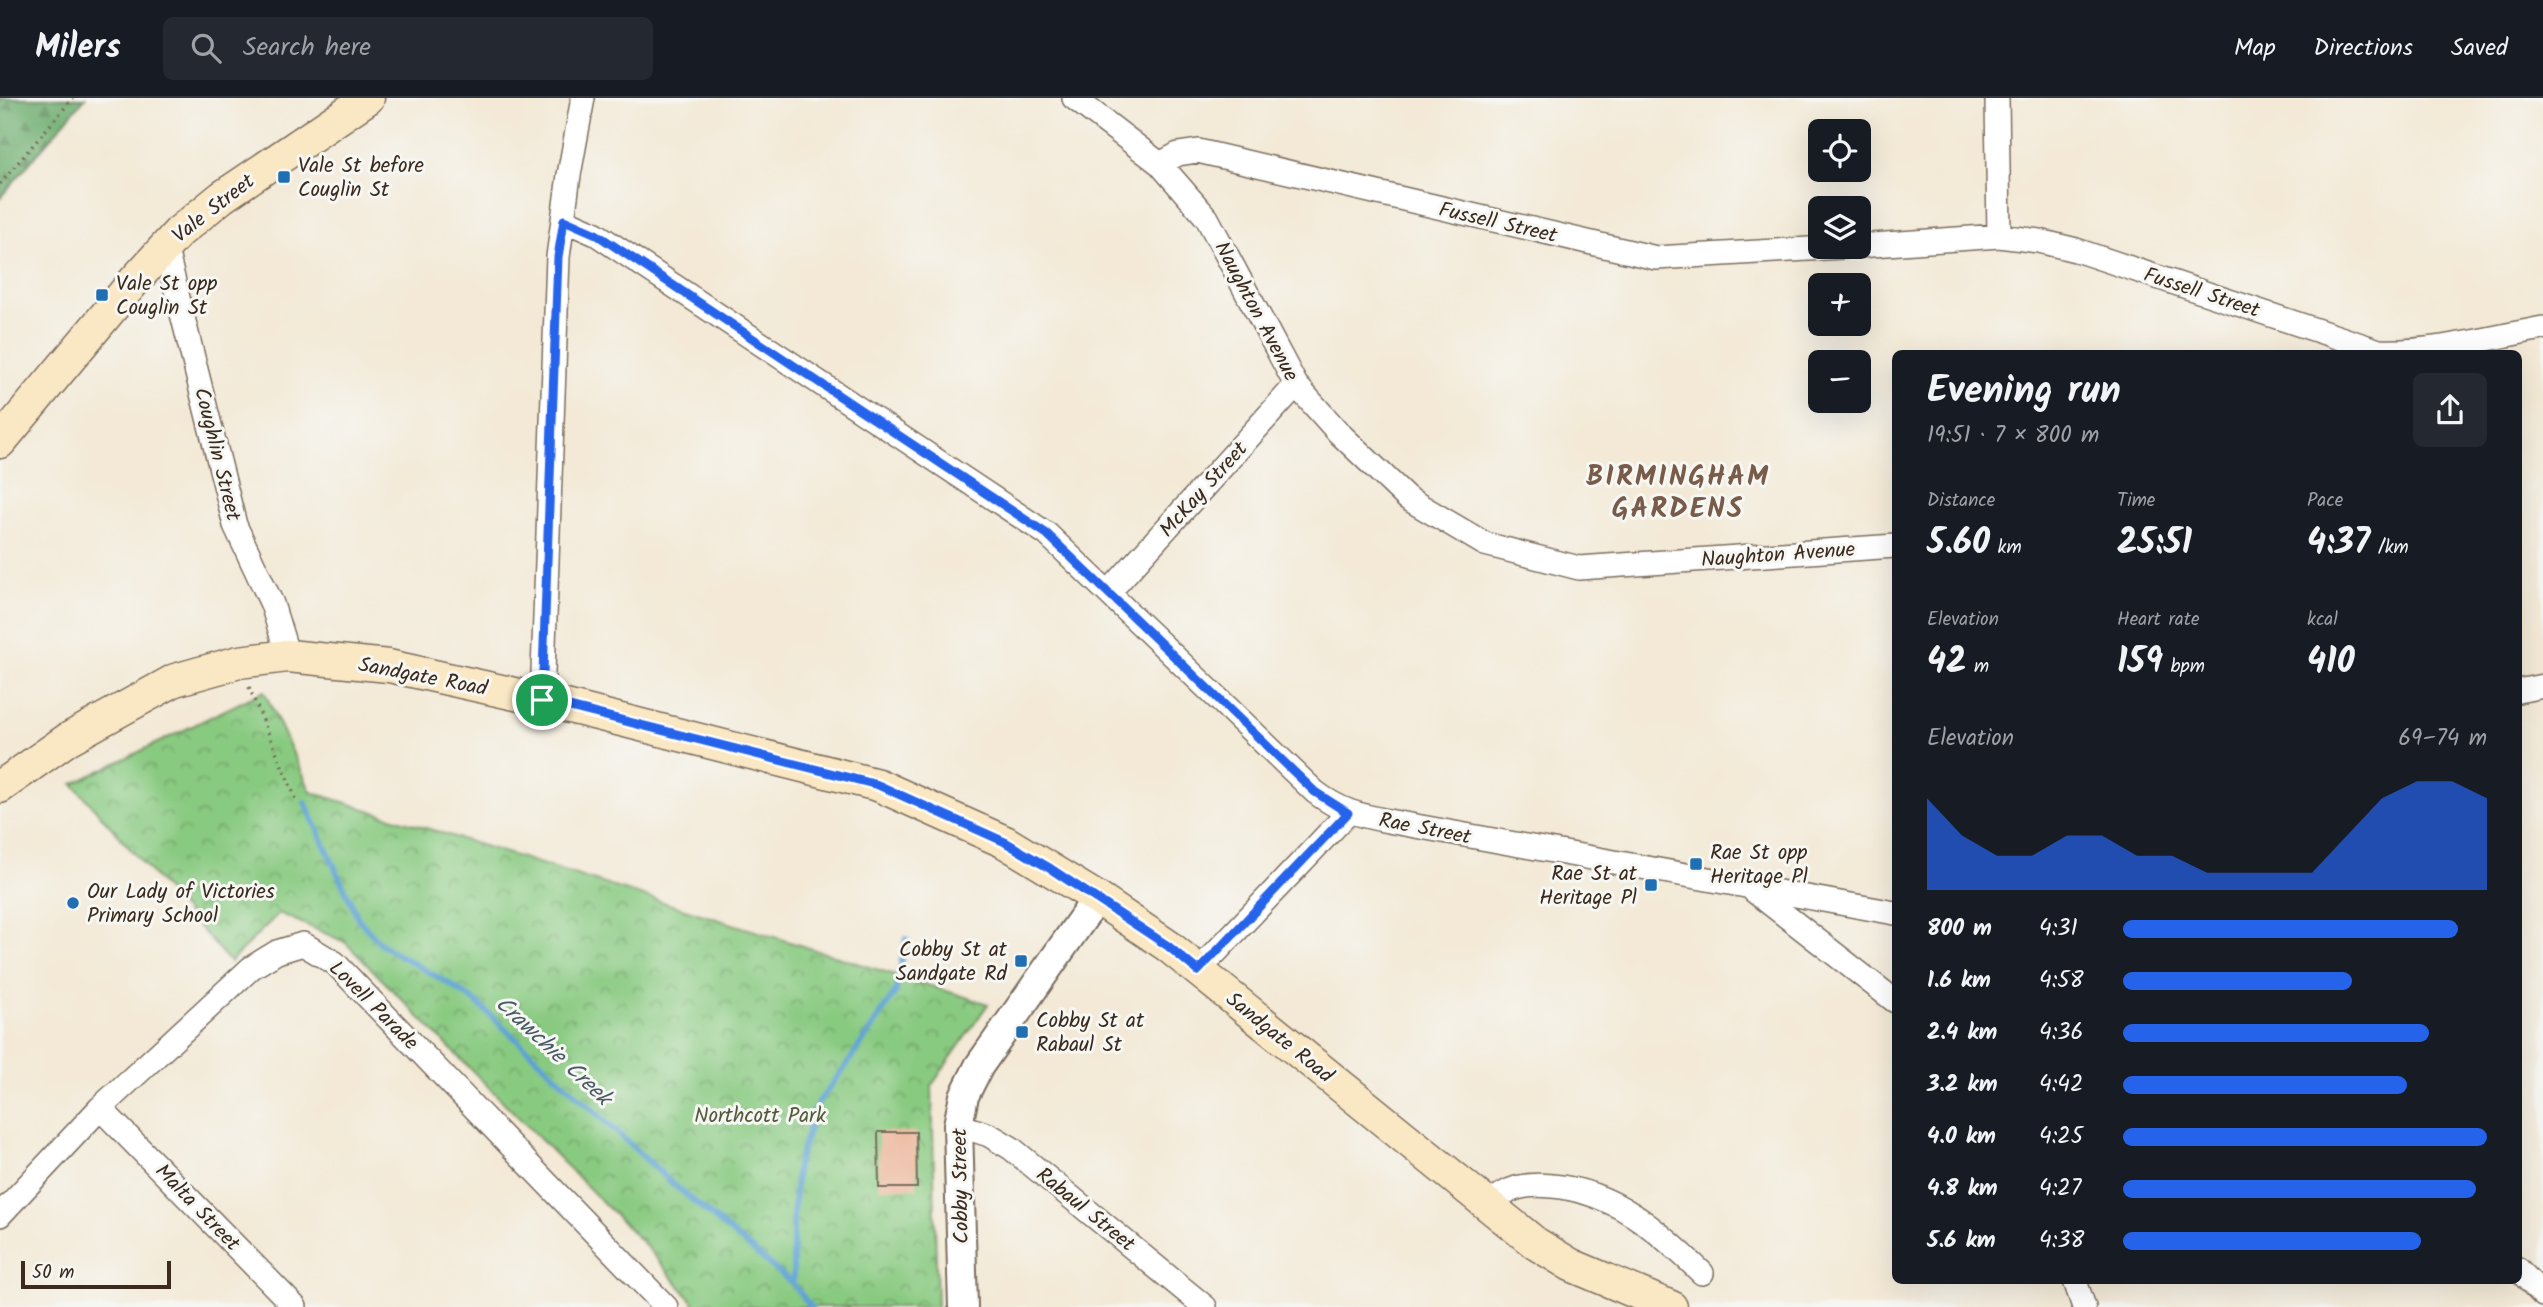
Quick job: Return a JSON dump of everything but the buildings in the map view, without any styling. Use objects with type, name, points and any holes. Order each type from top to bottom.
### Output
[{"type":"main road","name":"Vale Street","points":[[0,442],[165,246],[192,219],[368,98]]},
{"type":"main road","name":"Sandgate Road","points":[[0,787],[68,738],[175,680],[239,662],[289,656],[389,666],[542,700],[878,785],[1005,842],[1097,898],[1168,946],[1535,1243],[1570,1265],[1671,1307]]},
{"type":"street","points":[[542,700],[558,257],[583,98]]},
{"type":"street","name":"Naughton Avenue","points":[[1074,98],[1160,164],[1207,218],[1296,385],[1339,433],[1407,498],[1485,544],[1579,568],[1892,546]]},
{"type":"street","points":[[1997,98],[1999,236]]},
{"type":"street","name":"Fussell Street","points":[[1160,164],[1178,154],[1198,151],[1656,258],[1808,249]]},
{"type":"street","name":"Rae Street","points":[[564,220],[596,234],[1047,534],[1315,792],[1348,813],[1751,889],[1892,912]]},
{"type":"street","name":"Fussell Street","points":[[1871,245],[1999,236],[2039,241],[2076,250],[2372,350]]},
{"type":"street","name":"Coughlin Street","points":[[165,246],[235,525],[272,604],[289,656]]},
{"type":"street","name":"Fussell Street","points":[[2423,350],[2543,328]]},
{"type":"street","name":"McKay Street","points":[[1109,592],[1296,385]]},
{"type":"street","points":[[2522,690],[2543,686]]},
{"type":"street","points":[[1198,971],[1348,813]]},
{"type":"street","points":[[1751,889],[1892,999]]},
{"type":"street","name":"Cobby Street","points":[[962,1307],[959,1110],[970,1080],[1097,898]]},
{"type":"street","name":"Lovell Parade","points":[[0,1215],[100,1108],[251,968],[277,952],[303,944],[335,963],[666,1307]]},
{"type":"street","name":"Malta Street","points":[[100,1108],[295,1307]]},
{"type":"street","name":"Rabaul Street","points":[[958,1125],[989,1135],[1011,1148],[1205,1307]]},
{"type":"street","points":[[1489,1205],[1501,1194],[1527,1185],[1562,1186],[1590,1193],[1615,1202],[1647,1223],[1702,1273]]},
{"type":"street","points":[[2522,1273],[2543,1295]]},
{"type":"street","points":[[2076,1284],[2084,1307]]},
{"type":"path","points":[[0,184],[73,98]]},
{"type":"path","points":[[239,662],[296,799]]},
{"type":"green space","points":[[0,98],[85,98],[0,198]]},
{"type":"green space","name":"Northcott Park","points":[[264,691],[311,792],[988,1004],[932,1085],[937,1307],[697,1307],[646,1246],[345,942],[279,913],[230,962],[73,784]]},
{"type":"waterway","name":"Crawchie Creek","points":[[305,802],[359,920],[382,945],[476,1002],[673,1184],[793,1284],[811,1307]]},
{"type":"waterway","points":[[793,1284],[793,1218],[797,1165],[817,1104],[896,991],[906,939]]},
{"type":"place","name":"Vale St before Couglin St","points":[[284,177]]},
{"type":"place","name":"Vale St opp Couglin St","points":[[102,295]]},
{"type":"place","name":"Rae St opp Heritage Pl","points":[[1696,864]]},
{"type":"place","name":"Rae St at Heritage Pl","points":[[1651,885]]},
{"type":"place","name":"Our Lady of Victories Primary School","points":[[73,903]]},
{"type":"place","name":"Cobby St at Sandgate Rd","points":[[1021,961]]},
{"type":"place","name":"Cobby St at Rabaul St","points":[[1022,1032]]},
{"type":"district","name":"BIRMINGHAM GARDENS","points":[[1678,491]]},
{"type":"route","points":[[564,220],[596,234],[1047,534],[1315,792],[1348,813],[1198,971],[1168,946],[1097,898],[1005,842],[878,785],[542,700],[558,257],[564,220]]}]
